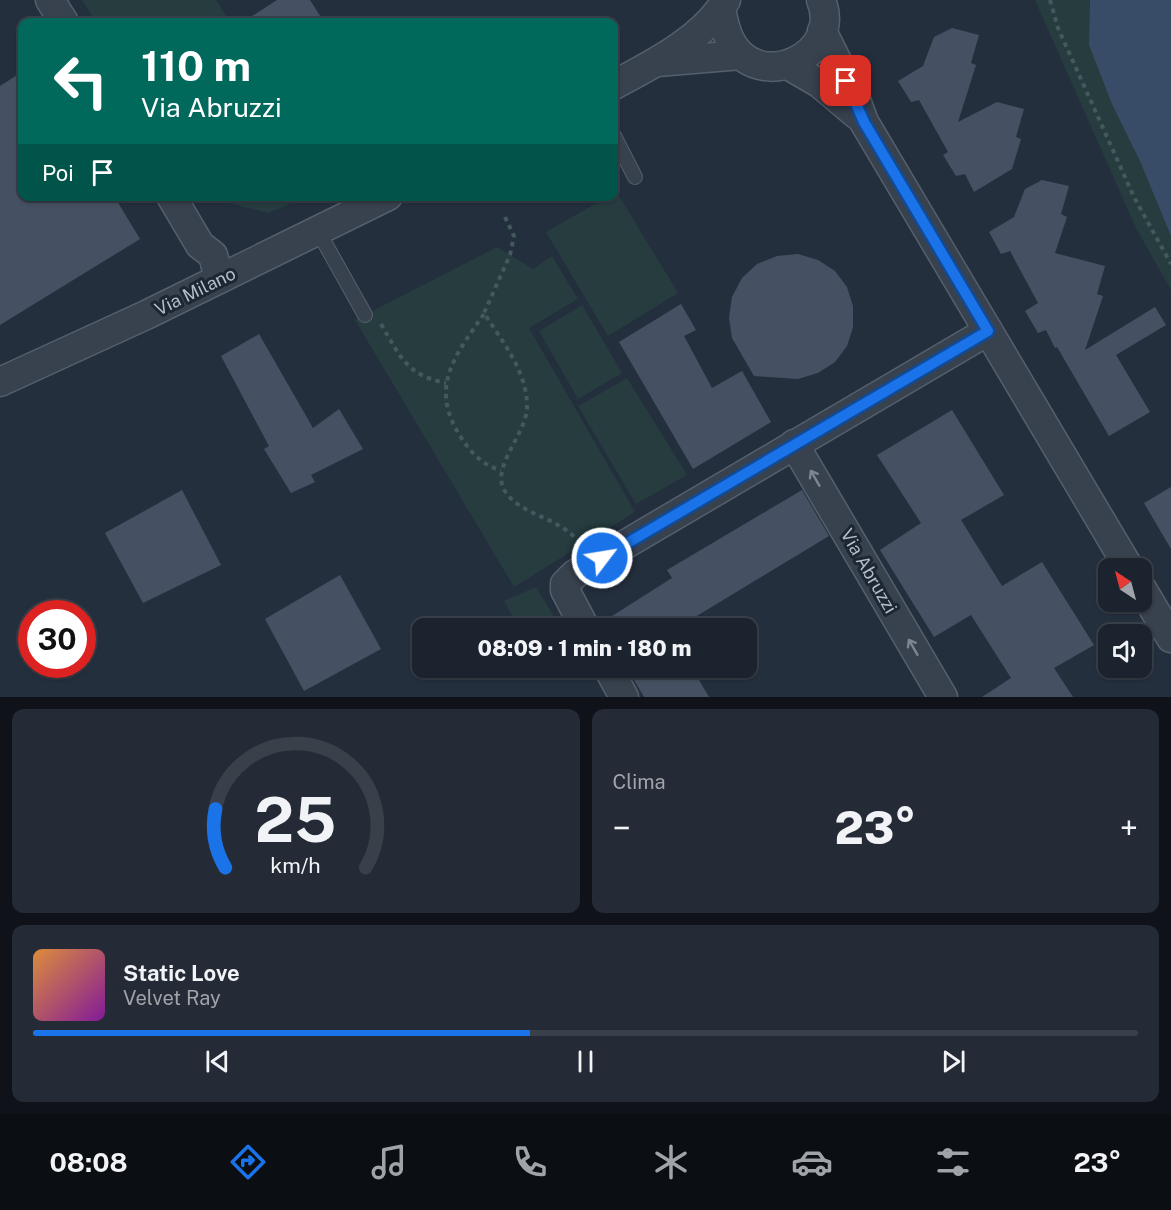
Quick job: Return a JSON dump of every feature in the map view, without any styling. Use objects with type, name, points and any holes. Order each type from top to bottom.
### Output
[{"type":"street","points":[[50,0],[61,18]]},
{"type":"street","points":[[723,4],[730,42],[741,55],[756,64],[772,67],[788,65],[810,52],[822,31],[824,14],[821,0]]},
{"type":"street","points":[[618,84],[655,63],[699,32],[723,4]]},
{"type":"street","points":[[822,31],[855,97],[864,122],[1123,558]]},
{"type":"street","points":[[655,63],[741,55]]},
{"type":"street","points":[[788,65],[819,83],[844,102],[864,122]]},
{"type":"street","points":[[174,201],[200,245],[213,255],[219,279]]},
{"type":"street","name":"Via Milano","points":[[0,382],[146,315],[378,201]]},
{"type":"street","points":[[579,618],[565,590],[565,584],[575,574],[988,331]]},
{"type":"street","name":"Via Abruzzi","points":[[794,444],[943,697]]},
{"type":"street","points":[[1152,606],[1171,638]]},
{"type":"street","points":[[614,678],[624,697]]},
{"type":"lane","points":[[618,144],[635,177]]},
{"type":"lane","points":[[318,231],[365,315]]},
{"type":"path","points":[[1050,0],[1058,28],[1134,197],[1171,264]]},
{"type":"path","points":[[501,470],[479,460],[453,426],[447,403],[446,383],[454,358],[484,313],[510,255],[514,236],[505,217]]},
{"type":"path","points":[[355,296],[373,311],[405,364],[417,374],[430,380],[446,383]]},
{"type":"path","points":[[484,313],[516,363],[528,406],[518,439],[507,454],[501,470],[505,493],[518,504],[559,525],[602,558]]},
{"type":"green space","points":[[82,0],[216,0],[227,18],[93,18]]},
{"type":"green space","points":[[1035,0],[1171,0],[1171,290],[1136,228]]},
{"type":"green space","points":[[618,194],[678,293],[608,336],[546,232],[600,201],[618,201]]},
{"type":"green space","points":[[220,201],[296,201],[269,213]]},
{"type":"green space","points":[[497,247],[533,269],[552,256],[578,299],[529,328],[635,512],[514,587],[355,320]]},
{"type":"green space","points":[[582,305],[622,373],[578,399],[539,331]]},
{"type":"green space","points":[[627,378],[687,475],[636,504],[578,406]]},
{"type":"green space","points":[[536,587],[555,618],[513,618],[504,601]]},
{"type":"water","points":[[1090,0],[1171,0],[1171,236],[1140,161],[1112,104],[1089,45]]},
{"type":"building","points":[[277,0],[310,0],[321,18],[249,18]]},
{"type":"building","points":[[952,28],[979,35],[971,63],[976,65],[958,122],[997,102],[1024,109],[1016,137],[1021,139],[1012,169],[974,192],[965,174],[956,176],[943,155],[948,152],[919,100],[911,102],[898,81],[923,66],[934,37]]},
{"type":"building","points":[[18,75],[18,201],[117,201],[140,239],[0,325],[0,86]]},
{"type":"building","points":[[1042,180],[1069,186],[1061,214],[1067,217],[1055,253],[1105,266],[1097,294],[1103,296],[1085,350],[1155,307],[1166,325],[1116,355],[1150,412],[1109,436],[1046,330],[1038,333],[1025,311],[1038,303],[1010,251],[1001,254],[989,232],[1014,217],[1025,189]]},
{"type":"building","points":[[798,254],[818,260],[835,271],[847,287],[853,306],[853,327],[847,346],[835,362],[818,373],[798,379],[754,376],[732,338],[729,318],[732,297],[742,278],[757,264],[777,256]]},
{"type":"building","points":[[681,304],[696,330],[684,336],[712,388],[742,371],[771,422],[693,469],[619,342]]},
{"type":"building","points":[[259,334],[313,428],[339,409],[363,449],[311,475],[315,482],[291,493],[264,449],[269,446],[221,356]]},
{"type":"building","points":[[952,410],[1004,495],[961,520],[1002,586],[1042,562],[1094,645],[1054,668],[1073,697],[982,697],[1011,678],[971,615],[934,637],[880,550],[921,523],[877,455]]},
{"type":"building","points":[[1171,487],[1171,549],[1144,503]]},
{"type":"building","points":[[182,490],[221,565],[143,603],[105,533]]},
{"type":"building","points":[[802,490],[829,536],[694,618],[609,618],[672,578],[667,570]]},
{"type":"building","points":[[340,575],[381,649],[304,691],[265,619]]},
{"type":"building","points":[[633,678],[698,678],[709,697],[644,697]]},
{"type":"route","points":[[602,558],[988,331],[864,122],[855,97],[846,81]]}]
